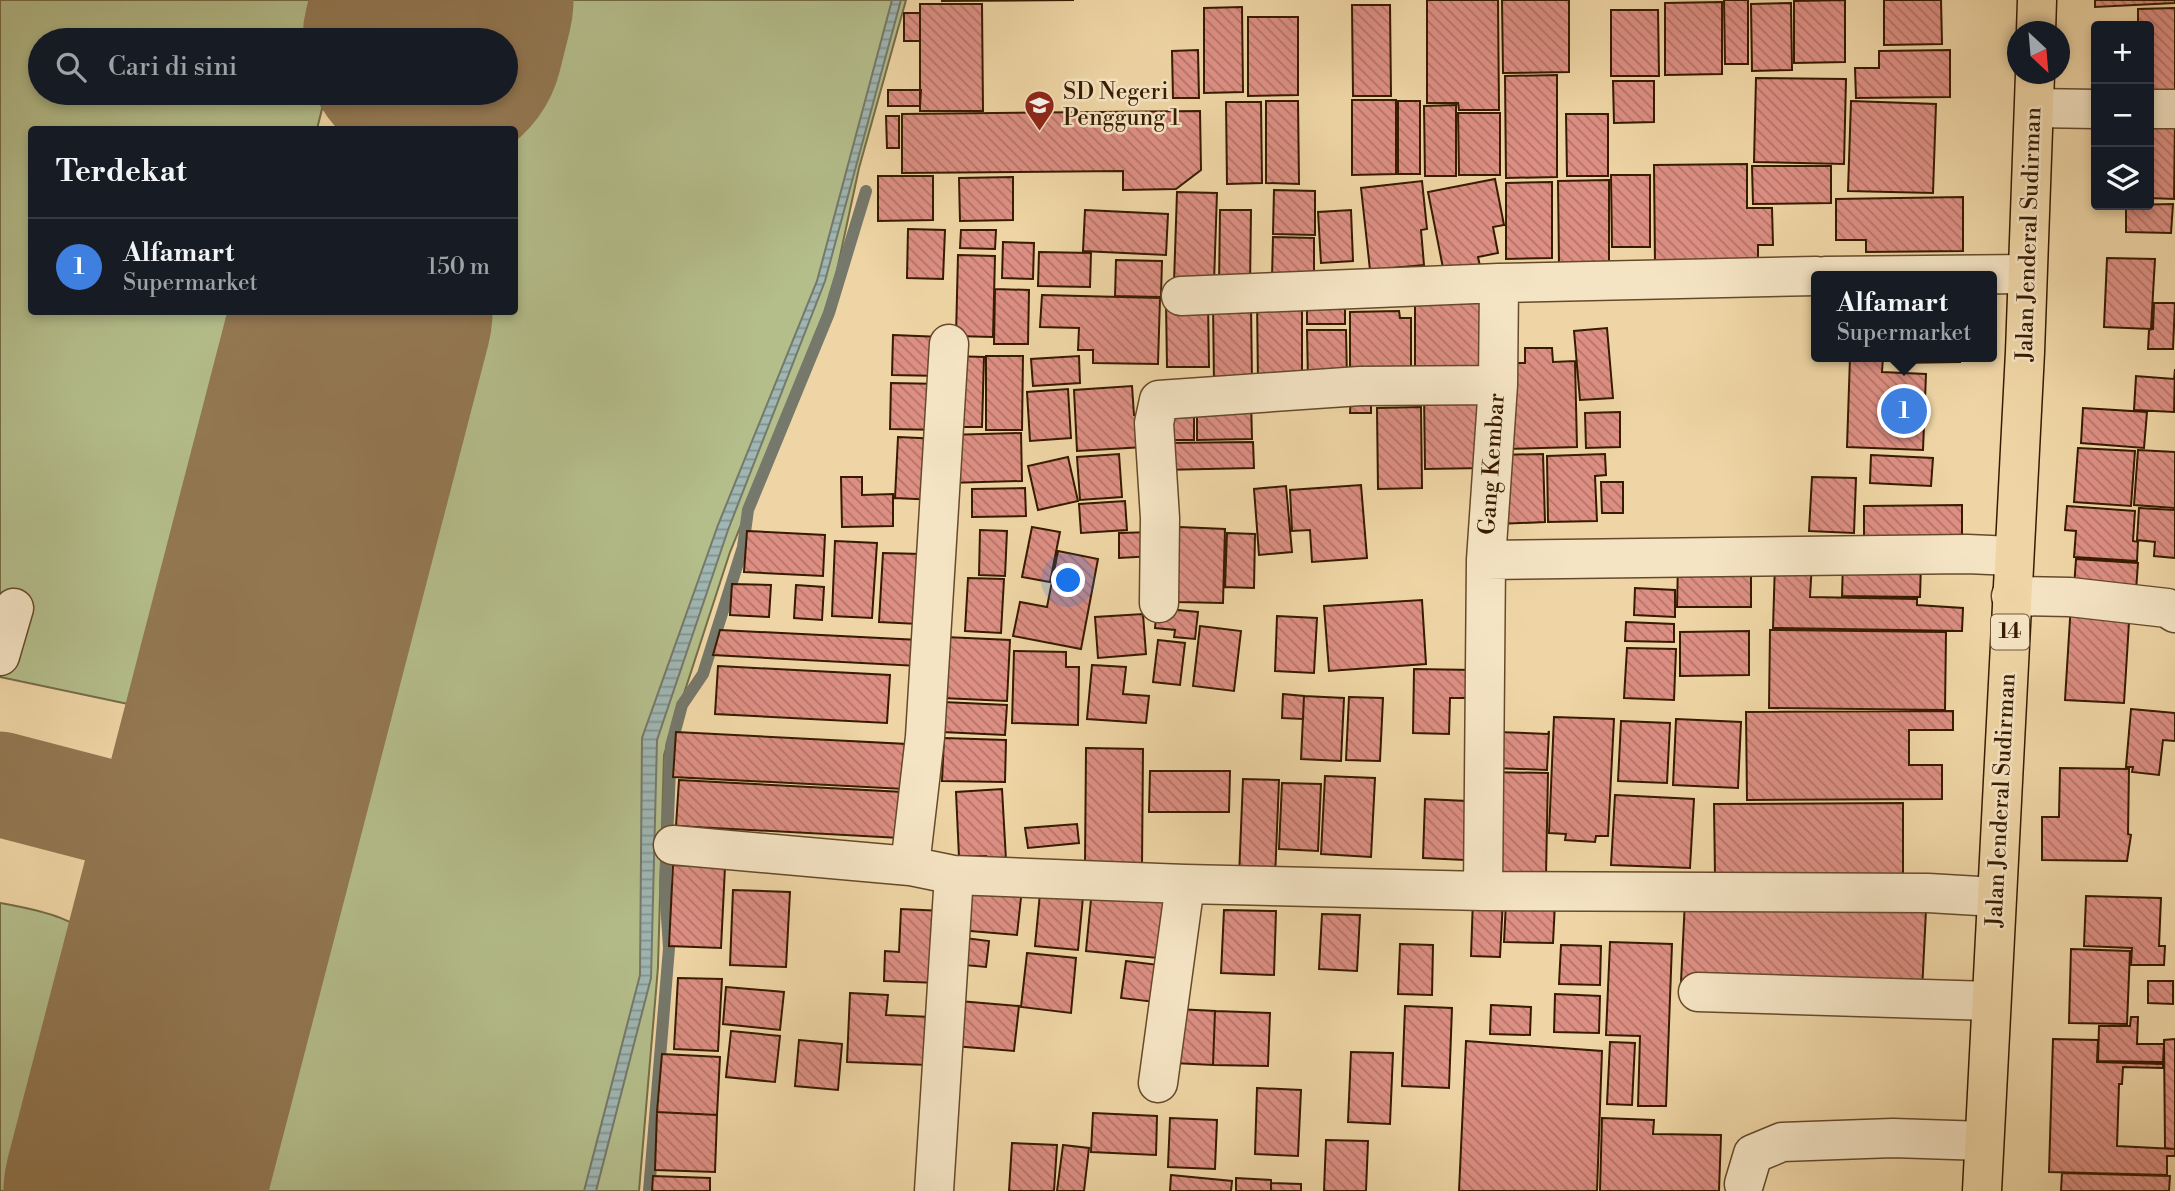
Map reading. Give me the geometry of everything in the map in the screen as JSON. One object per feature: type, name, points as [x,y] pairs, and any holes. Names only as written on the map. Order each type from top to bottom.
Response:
[{"type":"highway","points":[[2036,21],[2037,0]]},
{"type":"highway","name":"Jalan Jenderal Sudirman","points":[[1982,1191],[2035,91]]},
{"type":"street","points":[[2035,91],[2091,108]]},
{"type":"street","points":[[2154,109],[2175,109]]},
{"type":"street","points":[[1997,274],[2028,274]]},
{"type":"street","points":[[1181,296],[1499,283],[1811,276]]},
{"type":"street","name":"Gang Kembar","points":[[1499,283],[1497,385],[1486,560],[1967,554],[2013,556]]},
{"type":"street","points":[[910,866],[925,737],[949,344]]},
{"type":"street","points":[[1159,603],[1160,518],[1154,424],[1159,400],[1360,386],[1497,385]]},
{"type":"street","points":[[1483,891],[1486,560]]},
{"type":"street","points":[[2011,596],[2070,597],[2167,608],[2175,613]]},
{"type":"street","points":[[0,656],[14,608]]},
{"type":"street","points":[[673,845],[910,866],[954,875],[1483,891],[1914,893],[1996,897]]},
{"type":"street","points":[[934,1191],[954,875]]},
{"type":"street","points":[[1158,1083],[1185,884]]},
{"type":"street","points":[[1698,992],[1990,1001]]},
{"type":"street","points":[[1744,1184],[1753,1154],[1782,1142],[1893,1138],[1984,1141]]},
{"type":"green space","points":[[0,0],[350,0],[343,28],[28,28],[28,105],[323,105],[318,126],[28,126],[28,315],[268,315],[168,696],[157,706],[147,708],[0,677]]},
{"type":"green space","points":[[532,0],[906,0],[859,168],[828,312],[730,552],[664,755],[658,967],[639,1191],[221,1191],[450,315],[518,315],[518,126],[505,123],[504,126],[500,126],[505,105],[518,105],[518,55]]},
{"type":"green space","points":[[0,903],[43,912],[73,923],[96,941],[103,953],[41,1191],[0,1191]]},
{"type":"water","points":[[892,0],[901,0],[825,281],[728,530],[657,740],[651,978],[596,1191],[584,1191],[640,975],[642,738],[718,525],[817,281]]},
{"type":"building","points":[[942,0],[1074,0],[942,1]]},
{"type":"building","points":[[1427,0],[1498,0],[1499,110],[1459,110],[1458,103],[1427,103]]},
{"type":"building","points":[[1502,0],[1569,0],[1569,72],[1503,73]]},
{"type":"building","points":[[1724,0],[1748,0],[1748,64],[1725,64]]},
{"type":"building","points":[[1845,0],[1845,62],[1794,63],[1794,1]]},
{"type":"building","points":[[1884,0],[1941,0],[1942,44],[1884,45]]},
{"type":"building","points":[[2095,0],[2175,0],[2175,3],[2095,7]]},
{"type":"building","points":[[1722,2],[1722,74],[1665,75],[1665,3]]},
{"type":"building","points":[[1791,3],[1792,70],[1752,71],[1751,4]]},
{"type":"building","points":[[920,4],[982,4],[983,111],[920,111]]},
{"type":"building","points":[[1352,5],[1390,5],[1391,96],[1353,96]]},
{"type":"building","points":[[1242,7],[1243,92],[1204,93],[1204,8]]},
{"type":"building","points":[[2175,8],[2175,102],[2154,103],[2154,21],[2138,21],[2138,9]]},
{"type":"building","points":[[1611,10],[1658,10],[1659,76],[1611,76]]},
{"type":"building","points":[[904,13],[920,13],[920,41],[904,41]]},
{"type":"building","points":[[1248,17],[1298,17],[1298,95],[1248,96]]},
{"type":"building","points":[[1198,50],[1199,98],[1173,98],[1172,51]]},
{"type":"building","points":[[1950,50],[1950,97],[1856,98],[1855,68],[1879,68],[1879,51]]},
{"type":"building","points":[[1557,75],[1557,177],[1506,178],[1505,76]]},
{"type":"building","points":[[1756,78],[1846,79],[1844,164],[1754,162]]},
{"type":"building","points":[[1613,81],[1654,81],[1654,122],[1614,123]]},
{"type":"building","points":[[888,90],[921,90],[920,106],[888,106]]},
{"type":"building","points":[[1352,100],[1396,100],[1396,174],[1352,175]]},
{"type":"building","points":[[1266,101],[1298,101],[1299,184],[1266,183]]},
{"type":"building","points":[[1398,101],[1420,101],[1420,174],[1398,174]]},
{"type":"building","points":[[1851,101],[1936,104],[1933,193],[1848,191]]},
{"type":"building","points":[[1226,102],[1261,102],[1262,183],[1227,184]]},
{"type":"building","points":[[1456,105],[1456,176],[1425,176],[1424,106]]},
{"type":"building","points":[[1200,111],[1201,170],[1176,189],[1123,190],[1123,171],[902,173],[902,114]]},
{"type":"building","points":[[1458,113],[1500,113],[1500,175],[1459,175]]},
{"type":"building","points":[[1566,114],[1608,114],[1608,176],[1567,176]]},
{"type":"building","points":[[886,116],[899,116],[899,148],[887,148]]},
{"type":"building","points":[[2154,120],[2175,121],[2174,199],[2154,198]]},
{"type":"building","points":[[1747,164],[1747,208],[1772,208],[1773,245],[1758,245],[1758,264],[1655,265],[1654,165]]},
{"type":"building","points":[[1752,166],[1831,166],[1831,203],[1753,204]]},
{"type":"building","points":[[1611,175],[1650,175],[1650,247],[1612,247]]},
{"type":"building","points":[[878,176],[933,176],[933,220],[878,221]]},
{"type":"building","points":[[1013,177],[1013,220],[960,221],[959,178]]},
{"type":"building","points":[[1495,179],[1504,225],[1493,227],[1498,253],[1478,257],[1480,266],[1444,273],[1428,192]]},
{"type":"building","points":[[1609,180],[1609,264],[1559,265],[1558,181]]},
{"type":"building","points":[[1422,181],[1427,229],[1421,230],[1424,265],[1370,270],[1361,188]]},
{"type":"building","points":[[1552,182],[1552,258],[1506,259],[1506,183]]},
{"type":"building","points":[[1274,190],[1315,191],[1315,235],[1273,234]]},
{"type":"building","points":[[1177,192],[1217,193],[1214,283],[1174,282]]},
{"type":"building","points":[[1963,197],[1963,251],[1866,252],[1866,240],[1836,240],[1836,199]]},
{"type":"building","points":[[2154,204],[2173,204],[2171,233],[2126,232],[2126,210],[2154,210]]},
{"type":"building","points":[[1085,210],[1168,214],[1166,255],[1083,251]]},
{"type":"building","points":[[1220,210],[1251,210],[1250,286],[1219,286]]},
{"type":"building","points":[[1351,210],[1353,261],[1321,263],[1318,212]]},
{"type":"building","points":[[908,229],[945,230],[943,279],[907,278]]},
{"type":"building","points":[[961,230],[996,230],[995,249],[960,248]]},
{"type":"building","points":[[1273,237],[1314,238],[1314,278],[1272,278]]},
{"type":"building","points":[[1003,242],[1034,243],[1033,279],[1002,278]]},
{"type":"building","points":[[1039,252],[1091,253],[1090,287],[1038,286]]},
{"type":"building","points":[[958,255],[995,256],[993,337],[956,336]]},
{"type":"building","points":[[2107,258],[2155,259],[2151,329],[2104,327]]},
{"type":"building","points":[[1116,260],[1162,261],[1161,297],[1115,296]]},
{"type":"building","points":[[995,289],[1029,290],[1028,344],[994,344]]},
{"type":"building","points":[[1481,293],[1482,376],[1415,377],[1415,294]]},
{"type":"building","points":[[1042,295],[1160,298],[1158,364],[1093,363],[1093,350],[1078,350],[1079,328],[1040,327]]},
{"type":"building","points":[[1345,297],[1345,324],[1307,324],[1307,298]]},
{"type":"building","points":[[1302,298],[1302,383],[1258,383],[1257,299]]},
{"type":"building","points":[[1208,301],[1209,367],[1167,367],[1166,302]]},
{"type":"building","points":[[1213,303],[1251,303],[1252,384],[1214,384]]},
{"type":"building","points":[[2154,303],[2175,303],[2173,349],[2148,349],[2149,330],[2153,329]]},
{"type":"building","points":[[1399,311],[1400,318],[1411,318],[1411,379],[1350,380],[1350,312]]},
{"type":"building","points":[[1607,328],[1613,398],[1580,400],[1574,331]]},
{"type":"building","points":[[1307,330],[1346,330],[1347,380],[1308,381]]},
{"type":"building","points":[[893,335],[942,337],[941,376],[892,375]]},
{"type":"building","points":[[1525,348],[1552,348],[1553,362],[1575,361],[1577,447],[1503,449],[1501,363],[1525,363]]},
{"type":"building","points":[[953,356],[984,357],[982,427],[951,427]]},
{"type":"building","points":[[986,356],[1023,356],[1022,430],[986,430]]},
{"type":"building","points":[[1079,356],[1080,383],[1033,386],[1031,359]]},
{"type":"building","points":[[1850,362],[1883,362],[1882,372],[1926,374],[1923,450],[1847,447]]},
{"type":"building","points":[[1896,362],[1960,362],[1896,363]]},
{"type":"building","points":[[2175,369],[2174,412],[2134,410],[2136,376],[2174,379]]},
{"type":"building","points":[[891,383],[943,384],[941,430],[890,429]]},
{"type":"building","points":[[1132,386],[1134,415],[1142,415],[1144,447],[1077,451],[1074,390]]},
{"type":"building","points":[[1068,389],[1071,438],[1030,441],[1027,392]]},
{"type":"building","points":[[1482,392],[1483,468],[1425,469],[1424,393]]},
{"type":"building","points":[[1371,393],[1371,413],[1350,413],[1351,394]]},
{"type":"building","points":[[1197,400],[1251,400],[1252,439],[1197,440]]},
{"type":"building","points":[[1163,401],[1194,401],[1194,440],[1163,440]]},
{"type":"building","points":[[1421,407],[1422,488],[1378,489],[1377,408]]},
{"type":"building","points":[[2083,408],[2147,412],[2144,448],[2081,443]]},
{"type":"building","points":[[1620,412],[1620,447],[1586,448],[1585,413]]},
{"type":"building","points":[[1021,433],[1022,481],[948,483],[947,435]]},
{"type":"building","points":[[898,437],[940,439],[937,500],[895,498]]},
{"type":"building","points":[[1253,442],[1254,468],[1160,470],[1160,443]]},
{"type":"building","points":[[2078,448],[2135,451],[2131,506],[2074,502]]},
{"type":"building","points":[[2138,450],[2175,452],[2175,508],[2134,505]]},
{"type":"building","points":[[1119,454],[1122,497],[1080,500],[1077,457]]},
{"type":"building","points":[[1543,454],[1545,522],[1498,524],[1497,455]]},
{"type":"building","points":[[1605,454],[1606,475],[1595,476],[1597,521],[1548,522],[1547,456]]},
{"type":"building","points":[[1871,455],[1933,458],[1931,486],[1870,483]]},
{"type":"building","points":[[1068,457],[1078,501],[1038,510],[1028,466]]},
{"type":"building","points":[[841,477],[862,477],[862,495],[893,494],[893,526],[842,527]]},
{"type":"building","points":[[1812,477],[1856,478],[1854,533],[1809,531]]},
{"type":"building","points":[[1601,482],[1623,482],[1623,513],[1602,513]]},
{"type":"building","points":[[1361,485],[1367,558],[1312,562],[1310,530],[1292,531],[1290,490]]},
{"type":"building","points":[[1286,486],[1292,552],[1259,555],[1254,489]]},
{"type":"building","points":[[1025,488],[1026,516],[972,517],[972,489]]},
{"type":"building","points":[[1125,501],[1127,530],[1081,533],[1079,504]]},
{"type":"building","points":[[1962,505],[1962,548],[1864,549],[1864,506]]},
{"type":"building","points":[[2067,506],[2135,511],[2133,541],[2138,542],[2137,561],[2074,557],[2076,531],[2065,530]]},
{"type":"building","points":[[2139,508],[2175,510],[2175,558],[2154,556],[2155,542],[2137,540]]},
{"type":"building","points":[[1032,527],[1060,532],[1050,582],[1022,577]]},
{"type":"building","points":[[1179,527],[1225,529],[1223,603],[1176,602]]},
{"type":"building","points":[[980,530],[1007,531],[1005,576],[979,575]]},
{"type":"building","points":[[747,531],[825,535],[823,576],[744,572]]},
{"type":"building","points":[[1154,532],[1154,556],[1119,558],[1119,533]]},
{"type":"building","points":[[1227,533],[1255,534],[1254,588],[1225,587]]},
{"type":"building","points":[[835,541],[877,543],[872,618],[832,616]]},
{"type":"building","points":[[1058,551],[1098,559],[1081,649],[1013,636],[1020,602],[1047,607]]},
{"type":"building","points":[[883,553],[922,554],[918,624],[879,622]]},
{"type":"building","points":[[2076,559],[2138,563],[2136,591],[2074,587]]},
{"type":"building","points":[[1751,562],[1751,607],[1677,607],[1678,563]]},
{"type":"building","points":[[1775,562],[1812,562],[1810,597],[1917,599],[1917,605],[1963,608],[1962,631],[1773,628]]},
{"type":"building","points":[[1843,562],[1921,563],[1920,597],[1842,596]]},
{"type":"building","points":[[968,578],[1004,579],[1001,633],[965,631]]},
{"type":"building","points":[[732,584],[771,585],[769,617],[730,615]]},
{"type":"building","points":[[796,585],[824,587],[822,620],[794,618]]},
{"type":"building","points":[[1635,588],[1675,590],[1675,617],[1634,615]]},
{"type":"building","points":[[1422,600],[1426,664],[1329,671],[1324,606]]},
{"type":"building","points":[[2071,603],[2130,606],[2124,703],[2065,700]]},
{"type":"building","points":[[1157,608],[1198,612],[1195,639],[1174,637],[1175,630],[1155,628]]},
{"type":"building","points":[[1143,614],[1146,654],[1098,658],[1095,617]]},
{"type":"building","points":[[1277,616],[1317,618],[1314,673],[1275,671]]},
{"type":"building","points":[[1626,622],[1674,624],[1674,642],[1625,641]]},
{"type":"building","points":[[1200,626],[1241,631],[1234,691],[1193,686]]},
{"type":"building","points":[[720,630],[919,640],[918,666],[713,655]]},
{"type":"building","points":[[1770,630],[1946,632],[1945,710],[1769,708]]},
{"type":"building","points":[[1749,631],[1749,675],[1680,676],[1680,632]]},
{"type":"building","points":[[945,637],[1010,640],[1007,701],[942,698]]},
{"type":"building","points":[[1158,640],[1185,643],[1180,685],[1153,682]]},
{"type":"building","points":[[1627,648],[1676,649],[1674,700],[1624,698]]},
{"type":"building","points":[[1014,651],[1066,652],[1066,667],[1079,667],[1078,725],[1012,723]]},
{"type":"building","points":[[1092,665],[1126,667],[1123,694],[1149,696],[1146,723],[1087,719]]},
{"type":"building","points":[[718,666],[890,675],[887,723],[715,714]]},
{"type":"building","points":[[1414,669],[1474,670],[1473,698],[1450,698],[1449,734],[1413,733]]},
{"type":"building","points":[[1283,694],[1304,696],[1303,719],[1282,718]]},
{"type":"building","points":[[1304,696],[1344,698],[1341,761],[1301,759]]},
{"type":"building","points":[[1349,697],[1383,698],[1380,761],[1346,760]]},
{"type":"building","points":[[943,702],[1007,705],[1005,735],[942,732]]},
{"type":"building","points":[[2131,709],[2175,713],[2175,741],[2163,740],[2159,775],[2132,772],[2133,767],[2126,767]]},
{"type":"building","points":[[1953,711],[1953,730],[1909,730],[1909,765],[1942,765],[1942,799],[1747,800],[1746,712]]},
{"type":"building","points":[[1554,717],[1614,719],[1608,836],[1596,836],[1595,842],[1565,840],[1566,834],[1549,833]]},
{"type":"building","points":[[1676,719],[1741,722],[1738,788],[1673,785]]},
{"type":"building","points":[[1621,721],[1670,723],[1667,783],[1618,781]]},
{"type":"building","points":[[1549,731],[1547,770],[1496,768],[1498,732],[1548,734]]},
{"type":"building","points":[[676,732],[907,744],[904,789],[673,777]]},
{"type":"building","points":[[944,738],[1006,740],[1005,782],[942,781]]},
{"type":"building","points":[[1086,748],[1143,749],[1142,866],[1085,865]]},
{"type":"building","points":[[2060,768],[2129,769],[2128,834],[2131,835],[2127,861],[2042,860],[2042,817],[2059,817]]},
{"type":"building","points":[[1150,771],[1230,771],[1229,812],[1149,812]]},
{"type":"building","points":[[1488,772],[1548,773],[1546,876],[1486,874]]},
{"type":"building","points":[[1325,776],[1375,778],[1371,857],[1321,854]]},
{"type":"building","points":[[1243,779],[1279,780],[1275,879],[1239,877]]},
{"type":"building","points":[[679,780],[903,792],[900,838],[676,826]]},
{"type":"building","points":[[1282,783],[1321,784],[1318,851],[1279,849]]},
{"type":"building","points":[[1002,789],[1006,860],[986,861],[986,856],[959,857],[956,792]]},
{"type":"building","points":[[1615,795],[1694,799],[1690,868],[1611,865]]},
{"type":"building","points":[[1425,799],[1467,801],[1465,860],[1423,858]]},
{"type":"building","points":[[1903,803],[1903,875],[1715,875],[1714,804]]},
{"type":"building","points":[[1077,824],[1079,843],[1028,848],[1025,828]]},
{"type":"building","points":[[673,865],[725,867],[721,948],[669,946]]},
{"type":"building","points":[[964,882],[1022,888],[1017,935],[959,930]]},
{"type":"building","points":[[1092,889],[1175,897],[1168,959],[1086,951]]},
{"type":"building","points":[[733,890],[790,892],[786,967],[730,965]]},
{"type":"building","points":[[1040,893],[1083,897],[1078,950],[1035,946]]},
{"type":"building","points":[[2086,896],[2161,898],[2159,946],[2165,946],[2164,965],[2131,965],[2132,948],[2084,946]]},
{"type":"building","points":[[1473,898],[1503,900],[1500,957],[1471,956]]},
{"type":"building","points":[[1685,900],[1926,910],[1922,992],[1681,982]]},
{"type":"building","points":[[1506,902],[1555,903],[1553,943],[1504,942]]},
{"type":"building","points":[[901,909],[943,911],[940,983],[884,981],[885,951],[899,952]]},
{"type":"building","points":[[1224,910],[1276,911],[1274,975],[1221,973]]},
{"type":"building","points":[[1322,914],[1360,915],[1357,971],[1319,969]]},
{"type":"building","points":[[957,937],[989,941],[986,967],[954,964]]},
{"type":"building","points":[[1610,942],[1672,944],[1666,1106],[1638,1106],[1640,1036],[1606,1035]]},
{"type":"building","points":[[1400,944],[1433,945],[1432,995],[1398,994]]},
{"type":"building","points":[[1561,945],[1601,946],[1600,985],[1559,984]]},
{"type":"building","points":[[2071,949],[2130,951],[2127,1024],[2069,1023]]},
{"type":"building","points":[[1027,953],[1076,958],[1071,1013],[1021,1007]]},
{"type":"building","points":[[1126,961],[1167,966],[1163,1003],[1121,998]]},
{"type":"building","points":[[678,978],[722,979],[718,1051],[674,1049]]},
{"type":"building","points":[[2148,981],[2173,981],[2173,1004],[2148,1003]]},
{"type":"building","points":[[726,987],[784,992],[780,1030],[723,1024]]},
{"type":"building","points":[[850,993],[888,995],[886,1015],[931,1017],[928,1065],[847,1062]]},
{"type":"building","points":[[1555,994],[1600,996],[1599,1033],[1554,1032]]},
{"type":"building","points":[[959,1001],[1019,1006],[1014,1051],[954,1046]]},
{"type":"building","points":[[1491,1005],[1531,1007],[1530,1035],[1490,1034]]},
{"type":"building","points":[[1405,1006],[1452,1008],[1449,1088],[1402,1086]]},
{"type":"building","points":[[1176,1009],[1215,1011],[1213,1065],[1174,1063]]},
{"type":"building","points":[[1215,1011],[1270,1013],[1268,1066],[1213,1065]]},
{"type":"building","points":[[2131,1017],[2138,1017],[2137,1044],[2164,1044],[2163,1062],[2098,1061],[2099,1026],[2130,1026]]},
{"type":"building","points":[[731,1031],[780,1036],[775,1082],[726,1077]]},
{"type":"building","points":[[2053,1039],[2098,1040],[2097,1062],[2163,1064],[2163,1068],[2123,1067],[2122,1084],[2119,1084],[2117,1146],[2175,1149],[2175,1156],[2167,1156],[2167,1175],[2049,1172]]},
{"type":"building","points":[[2175,1039],[2175,1149],[2165,1148],[2164,1040]]},
{"type":"building","points":[[799,1040],[842,1044],[838,1090],[795,1086]]},
{"type":"building","points":[[1466,1041],[1602,1051],[1597,1191],[1459,1191]]},
{"type":"building","points":[[1610,1042],[1635,1043],[1632,1105],[1607,1104]]},
{"type":"building","points":[[1351,1052],[1393,1053],[1390,1124],[1348,1122]]},
{"type":"building","points":[[662,1054],[720,1057],[717,1115],[657,1112]]},
{"type":"building","points":[[1257,1088],[1301,1090],[1298,1156],[1255,1154]]},
{"type":"building","points":[[657,1112],[717,1115],[715,1172],[655,1170]]},
{"type":"building","points":[[1093,1113],[1157,1116],[1156,1155],[1091,1152]]},
{"type":"building","points":[[1170,1118],[1217,1120],[1215,1169],[1168,1167]]},
{"type":"building","points":[[1602,1118],[1654,1120],[1653,1134],[1721,1135],[1719,1191],[1600,1191]]},
{"type":"building","points":[[1326,1140],[1368,1141],[1366,1191],[1324,1191]]},
{"type":"building","points":[[1012,1143],[1057,1145],[1054,1191],[1009,1191]]},
{"type":"building","points":[[1063,1145],[1089,1148],[1084,1191],[1057,1191]]},
{"type":"building","points":[[2062,1173],[2170,1176],[2169,1191],[2061,1191]]},
{"type":"building","points":[[1171,1175],[1232,1181],[1231,1191],[1170,1191]]},
{"type":"building","points":[[653,1176],[710,1178],[710,1191],[652,1191]]},
{"type":"building","points":[[1236,1178],[1271,1180],[1271,1191],[1236,1191]]},
{"type":"building","points":[[1271,1183],[1301,1184],[1301,1191],[1271,1191]]},
{"type":"waterway","points":[[649,1191],[669,948],[665,887],[671,746],[682,705],[703,674],[743,547],[748,510],[829,313],[866,191]]},
{"type":"taxiway","points":[[180,1015],[197,923],[196,898],[190,876],[176,855],[153,835],[119,815],[148,817],[178,813],[192,809],[217,794],[236,772],[242,758],[254,727],[270,666]]},
{"type":"taxiway","points":[[0,784],[119,815]]},
{"type":"runway","points":[[436,28],[443,0]]},
{"type":"runway","points":[[134,1191],[361,315]]},
{"type":"place","name":"SD Negeri Penggung 1","points":[[1040,132]]},
{"type":"place","name":"Alfamart","points":[[1904,411]]}]
